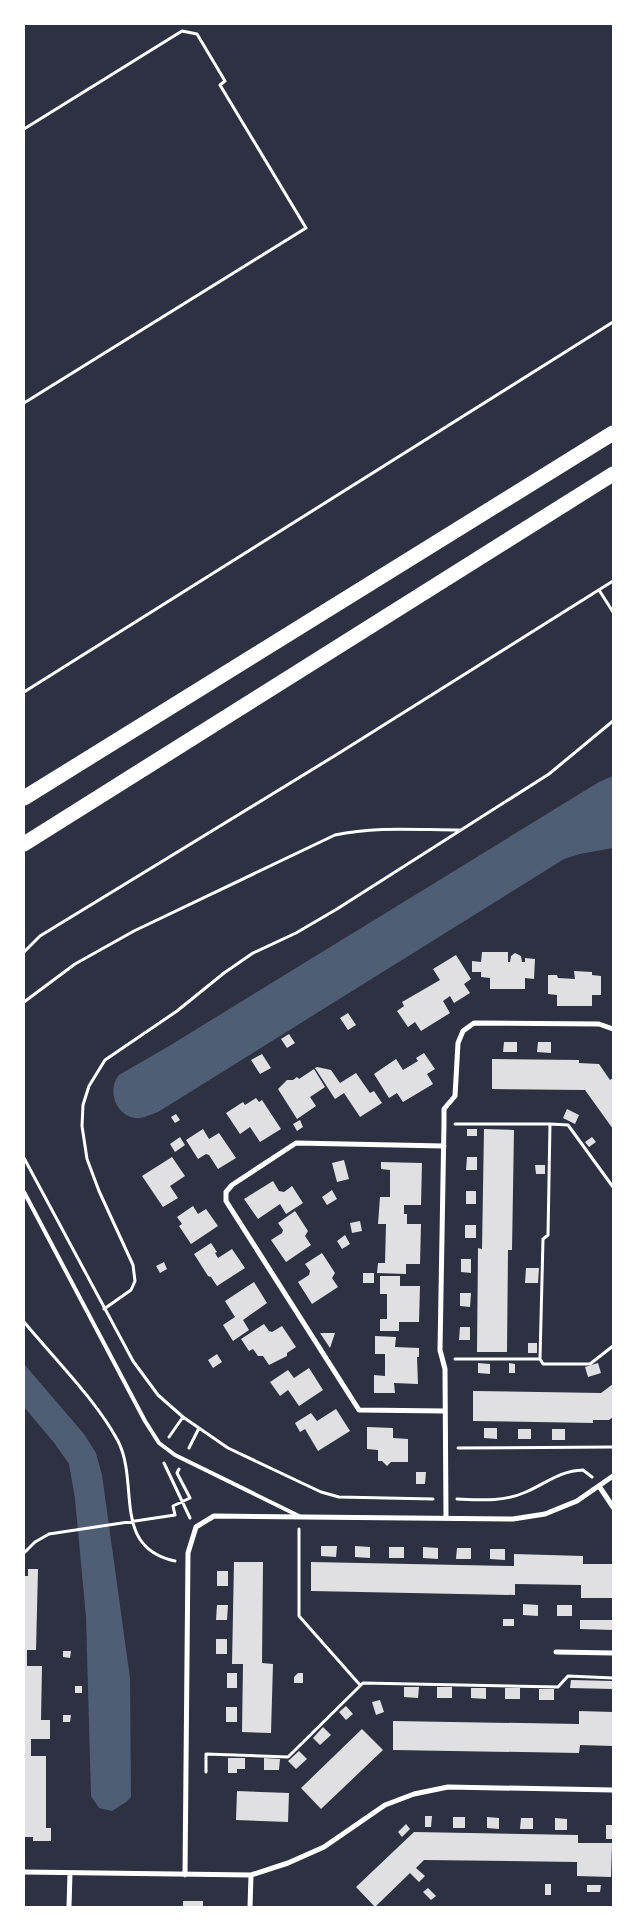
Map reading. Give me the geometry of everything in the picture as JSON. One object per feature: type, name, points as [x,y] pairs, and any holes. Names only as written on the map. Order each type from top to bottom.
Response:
[{"type":"highway","points":[[24,798],[613,433]]},
{"type":"highway","points":[[24,844],[613,474]]},
{"type":"street","points":[[446,1518],[445,1369],[440,1350],[444,1110],[455,1096],[458,1043],[462,1032],[474,1023],[599,1024],[613,1029]]},
{"type":"street","points":[[444,1146],[296,1143],[232,1185],[226,1192],[226,1201],[359,1410],[444,1411]]},
{"type":"street","points":[[185,1875],[188,1553],[196,1527],[214,1516],[513,1519],[545,1514],[577,1501],[613,1476]]},
{"type":"street","points":[[599,1486],[613,1507]]},
{"type":"street","points":[[556,1652],[613,1653]]},
{"type":"street","points":[[24,1872],[251,1875],[288,1863],[324,1847],[385,1805],[414,1794],[448,1787],[613,1790]]},
{"type":"street","points":[[69,1907],[70,1873]]},
{"type":"street","points":[[250,1907],[251,1875]]},
{"type":"lane","points":[[24,1192],[145,1422],[159,1443],[175,1455],[298,1516]]},
{"type":"path","points":[[24,129],[182,31],[197,34],[225,81],[220,85],[306,228],[24,404]]},
{"type":"path","points":[[24,692],[613,322]]},
{"type":"path","points":[[24,952],[40,936],[336,755],[613,581]]},
{"type":"path","points":[[599,590],[613,612]]},
{"type":"path","points":[[104,1309],[131,1290],[135,1281],[133,1264],[99,1192],[87,1159],[82,1126],[83,1105],[89,1086],[105,1060],[177,1011],[224,973],[253,953],[296,933],[337,909],[549,774],[613,721]]},
{"type":"path","points":[[24,1002],[75,964],[134,931],[335,836],[356,831],[379,829],[460,830]]},
{"type":"path","points":[[444,1123],[568,1125],[613,1186]]},
{"type":"path","points":[[550,1124],[548,1235],[543,1239],[540,1359],[543,1364],[590,1364],[613,1346]]},
{"type":"path","points":[[24,1158],[133,1360],[158,1395],[183,1417],[228,1448],[321,1492],[339,1497],[489,1500],[525,1493],[569,1471],[583,1470],[591,1475],[599,1486]]},
{"type":"path","points":[[24,1322],[103,1416],[119,1443],[126,1468],[132,1521],[137,1536],[146,1547],[162,1558],[188,1562]]},
{"type":"path","points":[[443,1360],[540,1359]]},
{"type":"path","points":[[445,1448],[613,1447]]},
{"type":"path","points":[[24,1553],[35,1542],[49,1534],[175,1515],[172,1506],[182,1502]]},
{"type":"path","points":[[298,1516],[299,1616],[360,1685]]},
{"type":"path","points":[[206,1772],[206,1754],[288,1757],[363,1683],[558,1687],[568,1676],[613,1678]]},
{"type":"water","points":[[613,776],[613,848],[564,859],[158,1112],[135,1118],[128,1116],[118,1107],[115,1101],[114,1087],[119,1075],[599,782]]},
{"type":"water","points":[[24,1364],[84,1434],[96,1453],[102,1475],[130,1678],[131,1797],[112,1811],[99,1808],[91,1796],[86,1617],[75,1499],[69,1464],[24,1407]]},
{"type":"building","points":[[482,952],[508,952],[508,962],[510,962],[511,956],[515,953],[521,956],[522,962],[525,962],[525,958],[535,959],[534,979],[525,978],[525,989],[490,989],[490,978],[481,977],[481,972],[472,972],[472,961],[481,962]]},
{"type":"building","points":[[456,955],[471,979],[464,984],[470,993],[454,1003],[450,996],[443,1001],[450,1013],[421,1031],[415,1022],[408,1027],[397,1011],[404,1006],[402,1002],[440,980],[433,969]]},
{"type":"building","points":[[574,971],[592,972],[592,975],[601,976],[601,995],[592,995],[592,1006],[557,1006],[557,995],[548,994],[548,975],[557,975],[558,978],[575,979]]},
{"type":"building","points":[[348,1013],[356,1025],[348,1030],[340,1018]]},
{"type":"building","points":[[289,1034],[295,1043],[287,1048],[281,1039]]},
{"type":"building","points":[[504,1042],[517,1042],[517,1052],[503,1052]]},
{"type":"building","points":[[538,1042],[551,1042],[551,1053],[537,1052]]},
{"type":"building","points":[[424,1053],[435,1069],[427,1074],[433,1084],[403,1102],[397,1093],[389,1098],[374,1074],[396,1059],[403,1070],[418,1061],[416,1058]]},
{"type":"building","points":[[262,1054],[271,1068],[260,1074],[251,1060]]},
{"type":"building","points":[[492,1059],[579,1060],[579,1063],[599,1064],[610,1080],[613,1078],[613,1129],[585,1090],[492,1089]]},
{"type":"building","points":[[315,1068],[331,1070],[340,1083],[356,1073],[370,1093],[374,1091],[382,1103],[360,1117],[344,1093],[335,1099]]},
{"type":"building","points":[[314,1069],[325,1087],[310,1097],[316,1106],[297,1119],[278,1089],[287,1080],[293,1080],[297,1077],[299,1079]]},
{"type":"building","points":[[256,1098],[259,1102],[262,1100],[281,1129],[260,1142],[250,1127],[240,1134],[226,1113],[243,1102],[245,1105]]},
{"type":"building","points":[[567,1109],[579,1115],[575,1124],[563,1118]]},
{"type":"building","points":[[176,1114],[180,1120],[175,1123],[171,1117]]},
{"type":"building","points":[[300,1120],[303,1127],[297,1131],[293,1124]]},
{"type":"building","points":[[203,1129],[209,1139],[219,1133],[236,1158],[218,1169],[209,1155],[206,1154],[198,1159],[186,1140]]},
{"type":"building","points":[[467,1129],[477,1129],[477,1136],[467,1136]]},
{"type":"building","points":[[484,1129],[514,1130],[512,1250],[508,1250],[507,1352],[477,1352],[478,1248],[482,1249]]},
{"type":"building","points":[[180,1137],[185,1145],[175,1152],[170,1144]]},
{"type":"building","points":[[592,1137],[596,1142],[589,1147],[585,1142]]},
{"type":"building","points":[[172,1157],[185,1176],[170,1186],[178,1198],[163,1207],[142,1176]]},
{"type":"building","points":[[467,1157],[477,1157],[477,1170],[466,1170]]},
{"type":"building","points":[[344,1160],[349,1179],[337,1182],[332,1163]]},
{"type":"building","points":[[381,1162],[422,1163],[421,1205],[404,1205],[404,1214],[407,1214],[407,1224],[421,1224],[420,1264],[406,1264],[406,1274],[377,1273],[378,1263],[385,1263],[386,1224],[378,1224],[380,1197],[390,1197],[390,1170],[381,1169]]},
{"type":"building","points":[[535,1165],[545,1165],[545,1174],[536,1174]]},
{"type":"building","points":[[273,1181],[279,1191],[284,1192],[292,1186],[303,1203],[286,1214],[280,1204],[258,1219],[244,1199]]},
{"type":"building","points":[[332,1190],[337,1199],[327,1205],[322,1197]]},
{"type":"building","points":[[466,1191],[476,1191],[476,1204],[466,1204]]},
{"type":"building","points":[[193,1206],[198,1214],[206,1209],[218,1226],[191,1244],[179,1226],[182,1224],[177,1217]]},
{"type":"building","points":[[295,1211],[308,1231],[305,1236],[311,1245],[286,1262],[271,1240],[282,1233],[283,1230],[278,1223]]},
{"type":"building","points":[[360,1221],[362,1231],[352,1233],[350,1223]]},
{"type":"building","points":[[465,1225],[476,1225],[476,1238],[465,1238]]},
{"type":"building","points":[[345,1235],[350,1244],[342,1249],[337,1241]]},
{"type":"building","points":[[211,1243],[217,1252],[215,1253],[218,1258],[232,1249],[245,1268],[217,1286],[194,1254]]},
{"type":"building","points":[[322,1253],[335,1273],[332,1278],[338,1287],[312,1304],[298,1282],[309,1275],[310,1271],[305,1264]]},
{"type":"building","points":[[461,1259],[471,1259],[471,1273],[461,1272]]},
{"type":"building","points":[[164,1262],[167,1269],[160,1273],[156,1266]]},
{"type":"building","points":[[526,1268],[539,1268],[538,1283],[525,1283]]},
{"type":"building","points":[[363,1273],[374,1273],[374,1283],[363,1283]]},
{"type":"building","points":[[380,1276],[400,1276],[400,1286],[420,1286],[419,1322],[399,1322],[399,1331],[380,1331],[380,1319],[387,1319],[387,1294],[380,1294]]},
{"type":"building","points":[[254,1282],[267,1303],[243,1320],[249,1330],[233,1341],[223,1325],[235,1317],[225,1301]]},
{"type":"building","points":[[460,1293],[471,1293],[470,1307],[460,1306]]},
{"type":"building","points":[[264,1324],[272,1332],[282,1326],[296,1347],[287,1353],[287,1356],[269,1365],[263,1356],[258,1356],[253,1349],[249,1351],[241,1339]]},
{"type":"building","points":[[460,1327],[470,1327],[470,1340],[459,1340]]},
{"type":"building","points":[[320,1333],[335,1333],[330,1348]]},
{"type":"building","points":[[375,1336],[396,1337],[395,1347],[419,1348],[419,1357],[417,1357],[418,1384],[394,1383],[395,1393],[374,1393],[374,1375],[385,1376],[385,1354],[375,1354]]},
{"type":"building","points":[[528,1343],[537,1343],[537,1353],[528,1353]]},
{"type":"building","points":[[217,1354],[222,1362],[213,1368],[208,1360]]},
{"type":"building","points":[[478,1363],[490,1364],[490,1374],[478,1373]]},
{"type":"building","points":[[509,1363],[515,1364],[515,1373],[509,1373]]},
{"type":"building","points":[[598,1363],[601,1373],[588,1377],[585,1367]]},
{"type":"building","points":[[309,1368],[323,1390],[299,1406],[288,1390],[280,1396],[270,1382],[288,1370],[294,1378]]},
{"type":"building","points":[[613,1384],[613,1417],[609,1420],[593,1420],[593,1423],[473,1421],[473,1391],[601,1393]]},
{"type":"building","points":[[336,1409],[350,1431],[318,1451],[305,1429],[300,1432],[295,1423],[311,1413],[317,1421]]},
{"type":"building","points":[[367,1427],[393,1428],[393,1438],[408,1439],[408,1462],[391,1462],[387,1466],[382,1461],[378,1461],[378,1450],[367,1449]]},
{"type":"building","points":[[484,1428],[497,1428],[497,1439],[484,1438]]},
{"type":"building","points":[[518,1429],[531,1429],[531,1439],[518,1439]]},
{"type":"building","points":[[552,1429],[565,1429],[565,1440],[552,1440]]},
{"type":"building","points":[[416,1472],[426,1472],[425,1484],[416,1484]]},
{"type":"building","points":[[321,1546],[337,1546],[336,1557],[321,1556]]},
{"type":"building","points":[[355,1546],[370,1547],[370,1558],[355,1557]]},
{"type":"building","points":[[389,1547],[404,1547],[404,1558],[389,1558]]},
{"type":"building","points":[[423,1547],[438,1548],[438,1559],[423,1558]]},
{"type":"building","points":[[457,1548],[471,1548],[471,1559],[456,1559]]},
{"type":"building","points":[[490,1549],[505,1549],[505,1560],[490,1559]]},
{"type":"building","points":[[514,1554],[583,1556],[583,1564],[613,1564],[613,1598],[581,1598],[581,1585],[515,1584],[515,1595],[311,1591],[311,1562],[514,1566]]},
{"type":"building","points":[[234,1562],[263,1562],[262,1663],[273,1664],[271,1733],[242,1732],[243,1664],[232,1664]]},
{"type":"building","points":[[28,1569],[38,1569],[36,1650],[27,1650],[27,1666],[42,1666],[41,1720],[50,1720],[50,1739],[31,1739],[31,1756],[46,1756],[46,1828],[51,1828],[51,1841],[33,1841],[33,1837],[24,1837],[24,1576],[28,1576]]},
{"type":"building","points":[[217,1571],[228,1571],[228,1586],[217,1586]]},
{"type":"building","points":[[523,1604],[538,1605],[538,1616],[523,1615]]},
{"type":"building","points":[[217,1605],[228,1605],[227,1620],[216,1620]]},
{"type":"building","points":[[557,1605],[572,1605],[572,1616],[557,1616]]},
{"type":"building","points":[[503,1619],[514,1619],[514,1626],[503,1626]]},
{"type":"building","points":[[580,1620],[613,1620],[613,1630],[580,1629]]},
{"type":"building","points":[[216,1639],[227,1639],[227,1654],[216,1654]]},
{"type":"building","points":[[63,1651],[71,1651],[70,1658],[63,1657]]},
{"type":"building","points":[[227,1673],[237,1673],[237,1688],[227,1688]]},
{"type":"building","points":[[298,1673],[303,1673],[303,1683],[294,1683],[294,1677]]},
{"type":"building","points":[[571,1680],[613,1681],[613,1689],[570,1688]]},
{"type":"building","points":[[75,1686],[82,1686],[82,1693],[75,1693]]},
{"type":"building","points":[[404,1687],[419,1687],[418,1698],[404,1697]]},
{"type":"building","points":[[437,1687],[452,1687],[452,1698],[437,1698]]},
{"type":"building","points":[[471,1688],[486,1688],[486,1699],[471,1698]]},
{"type":"building","points":[[505,1688],[520,1688],[520,1699],[505,1699]]},
{"type":"building","points":[[539,1689],[554,1689],[554,1700],[539,1700]]},
{"type":"building","points":[[380,1700],[384,1712],[376,1715],[372,1702]]},
{"type":"building","points":[[346,1706],[353,1714],[346,1720],[339,1712]]},
{"type":"building","points":[[226,1707],[237,1707],[237,1722],[226,1722]]},
{"type":"building","points":[[579,1711],[613,1712],[613,1746],[580,1745],[579,1753],[393,1750],[393,1721],[579,1724]]},
{"type":"building","points":[[63,1715],[71,1715],[70,1722],[63,1722]]},
{"type":"building","points":[[323,1727],[331,1735],[320,1745],[313,1738]]},
{"type":"building","points":[[362,1729],[383,1750],[321,1809],[301,1788]]},
{"type":"building","points":[[299,1751],[307,1759],[296,1769],[288,1761]]},
{"type":"building","points":[[228,1758],[245,1758],[245,1769],[237,1769],[237,1773],[228,1773]]},
{"type":"building","points":[[264,1758],[280,1759],[279,1770],[264,1770]]},
{"type":"building","points":[[237,1791],[289,1793],[288,1822],[236,1820]]},
{"type":"building","points":[[425,1816],[432,1816],[431,1827],[425,1827]]},
{"type":"building","points":[[453,1817],[465,1817],[465,1828],[453,1828]]},
{"type":"building","points":[[487,1817],[499,1818],[499,1829],[487,1828]]},
{"type":"building","points":[[521,1818],[533,1818],[533,1829],[520,1829]]},
{"type":"building","points":[[555,1818],[567,1819],[567,1830],[555,1830]]},
{"type":"building","points":[[406,1824],[410,1829],[402,1837],[398,1832]]},
{"type":"building","points":[[606,1825],[613,1825],[613,1839],[606,1839]]},
{"type":"building","points":[[414,1832],[578,1835],[578,1843],[612,1843],[611,1877],[577,1876],[577,1862],[424,1860],[416,1868],[425,1876],[419,1882],[410,1873],[375,1907],[356,1887]]},
{"type":"building","points":[[545,1884],[551,1884],[551,1895],[545,1895]]},
{"type":"building","points":[[587,1885],[601,1885],[600,1892],[587,1892]]},
{"type":"building","points":[[428,1888],[436,1896],[431,1900],[423,1892]]},
{"type":"building","points":[[183,1901],[203,1901],[203,1907],[183,1907]]}]
